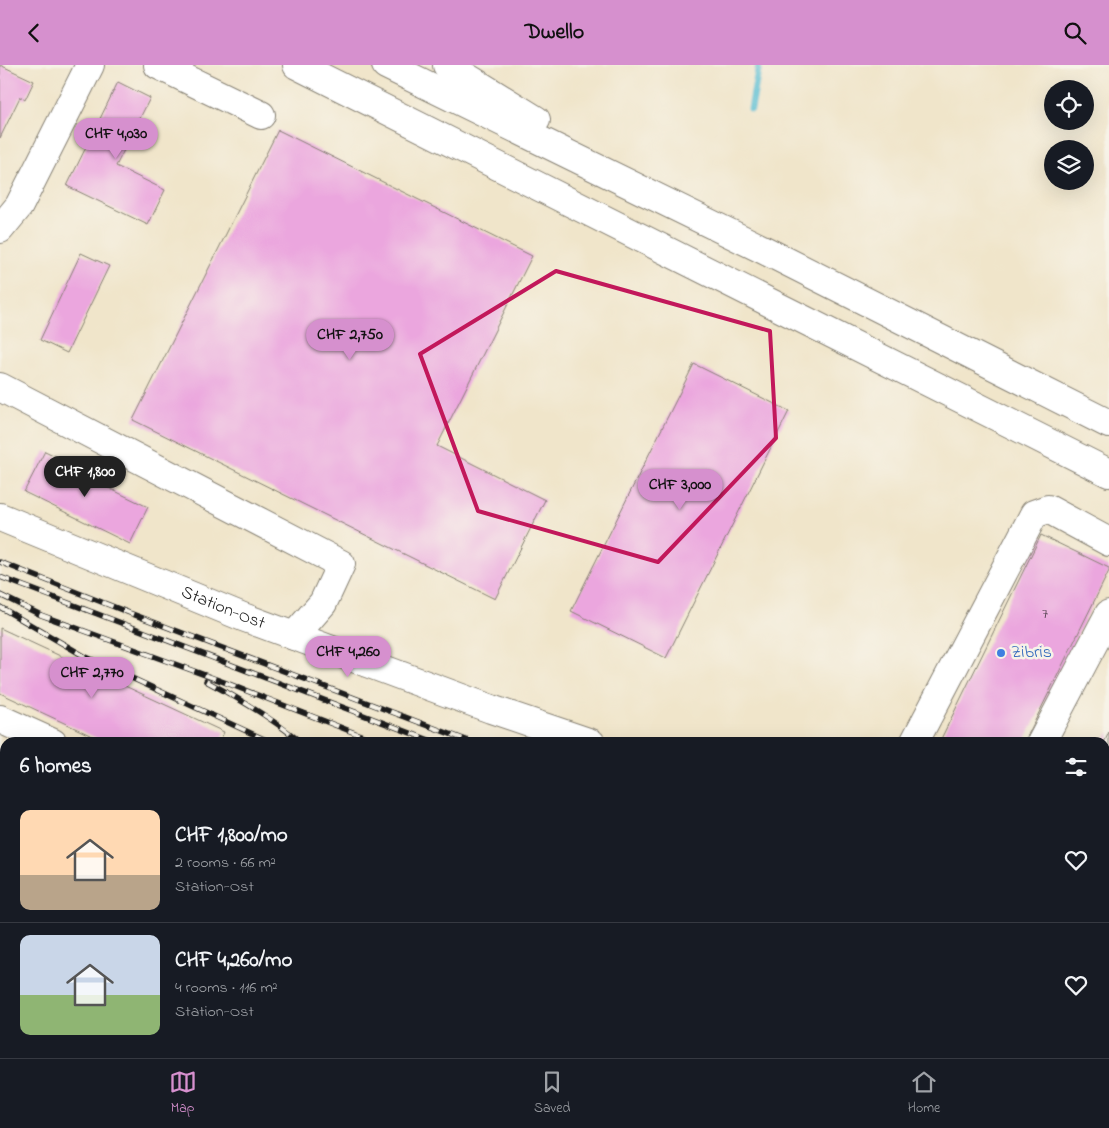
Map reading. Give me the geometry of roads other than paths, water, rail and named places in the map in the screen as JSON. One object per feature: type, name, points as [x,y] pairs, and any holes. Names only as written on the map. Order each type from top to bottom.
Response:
[{"type":"main road","points":[[0,229],[19,206],[90,65]]},
{"type":"main road","points":[[158,65],[261,115]]},
{"type":"main road","points":[[297,65],[1109,473]]},
{"type":"main road","points":[[386,65],[684,211],[1109,424]]},
{"type":"main road","points":[[447,65],[529,116],[613,162],[684,211]]},
{"type":"main road","points":[[0,387],[341,564],[323,603],[294,636]]},
{"type":"main road","points":[[917,737],[1034,514],[1048,509],[1109,542]]},
{"type":"main road","name":"Station-Ost","points":[[0,517],[243,617],[491,709],[573,737]]},
{"type":"main road","points":[[1044,737],[1109,614]]},
{"type":"main road","points":[[0,719],[40,737]]},
{"type":"waterway","points":[[751,109],[759,65]]},
{"type":"railway","points":[[0,562],[458,737]]},
{"type":"railway","points":[[0,577],[421,737]]},
{"type":"railway","points":[[0,595],[41,615],[224,682],[366,737]]},
{"type":"railway","points":[[0,607],[84,656],[260,737]]},
{"type":"railway","points":[[206,681],[255,709],[294,737]]},
{"type":"place","name":"Zibris","points":[[1001,653]]}]
